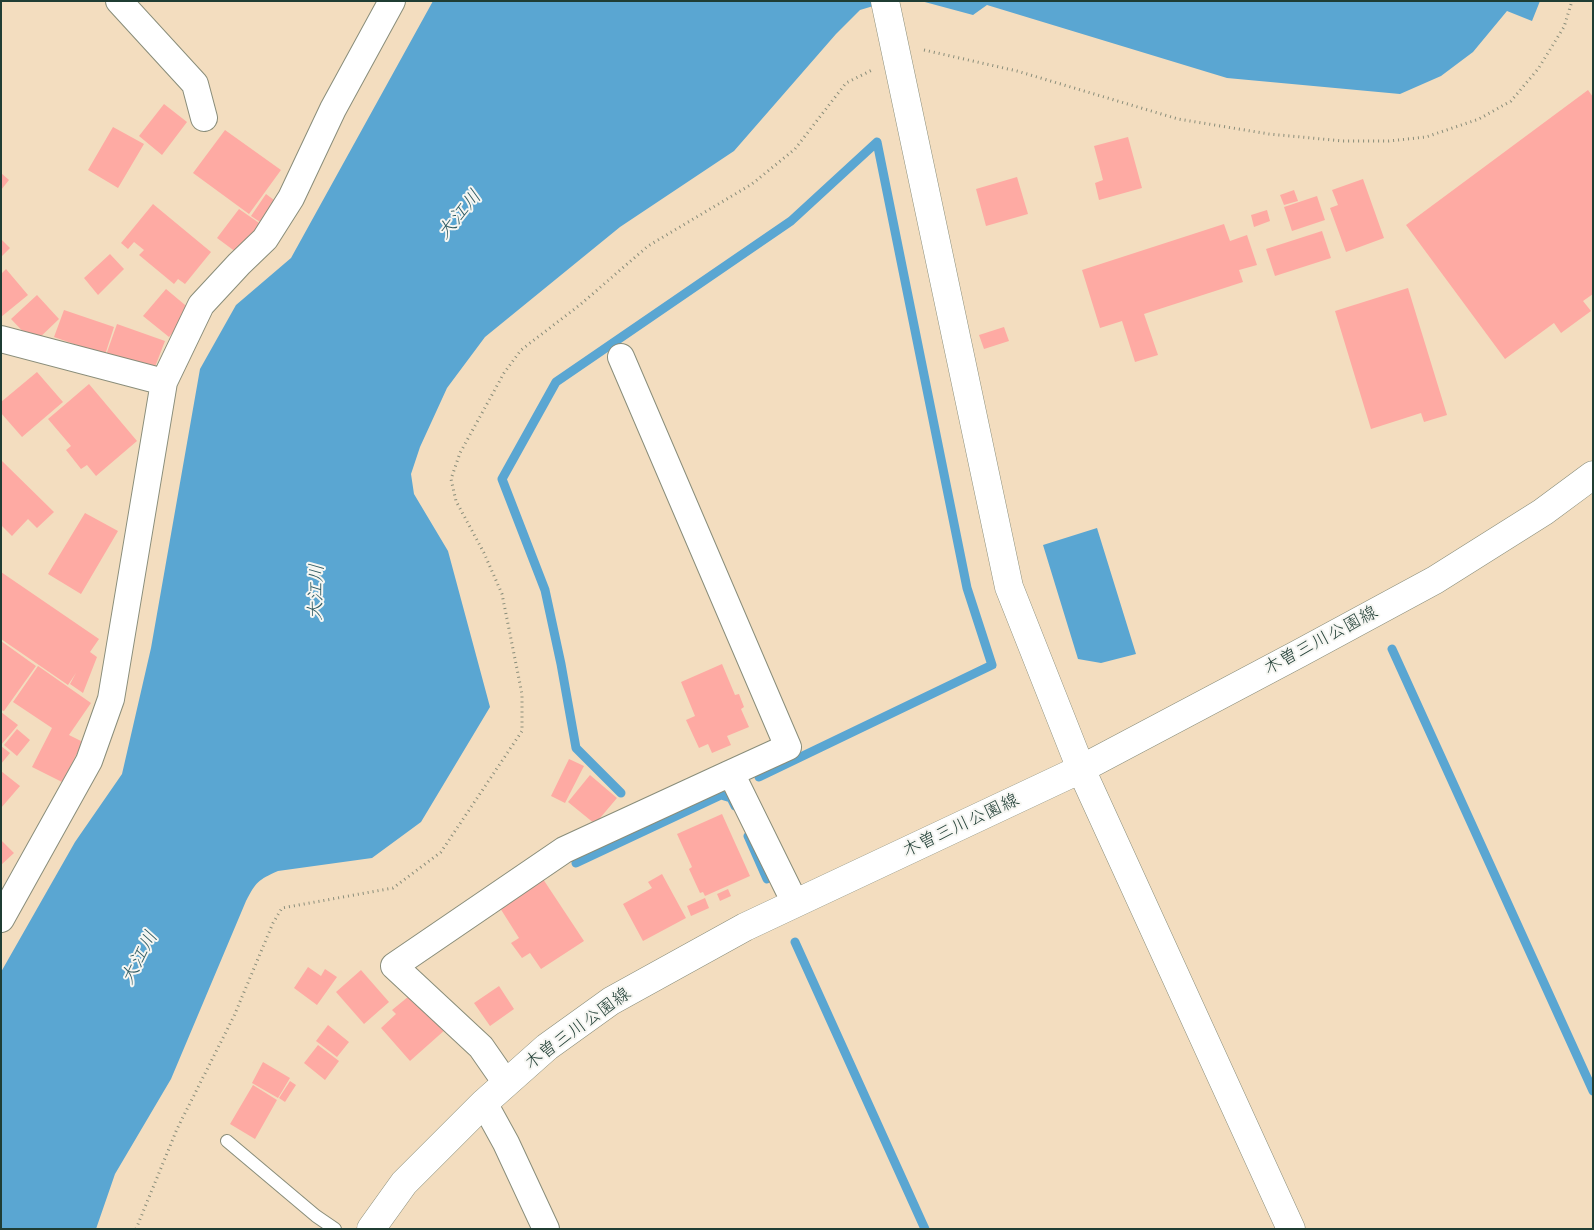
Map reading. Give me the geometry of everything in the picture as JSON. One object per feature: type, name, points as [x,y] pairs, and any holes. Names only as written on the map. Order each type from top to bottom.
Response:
[{"type":"main road","points":[[885,1],[1009,587],[1081,769],[1291,1229]]},
{"type":"main road","name":"木曽三川公園線","points":[[372,1229],[404,1183],[484,1103],[547,1048],[611,1001],[745,927],[1081,769],[1435,580],[1543,512],[1593,475]]},
{"type":"street","points":[[119,1],[195,84],[204,118]]},
{"type":"street","points":[[1,920],[90,761],[112,699],[164,382],[201,305],[264,239],[291,198],[333,110],[392,1]]},
{"type":"street","points":[[1,339],[164,382]]},
{"type":"street","points":[[506,1084],[481,1047],[394,966],[564,850],[788,747],[621,357]]},
{"type":"street","points":[[731,773],[796,903]]},
{"type":"street","points":[[484,1103],[506,1143],[546,1229]]},
{"type":"lane","points":[[227,1141],[316,1216],[335,1229]]},
{"type":"path","points":[[136,1229],[177,1129],[234,1016],[273,923],[282,908],[393,888],[441,852],[522,731],[522,694],[502,594],[484,553],[456,501],[451,479],[460,453],[504,372],[521,350],[582,304],[648,246],[752,184],[795,149],[846,83],[896,55],[923,50],[1017,71],[1178,119],[1278,135],[1343,141],[1389,141],[1426,137],[1479,118],[1511,101],[1538,69],[1559,36],[1564,27],[1572,1]]},
{"type":"water","name":"大江川","points":[[433,1],[890,1],[860,10],[836,34],[734,151],[620,227],[485,337],[447,388],[420,447],[411,474],[414,494],[448,551],[490,707],[421,822],[372,858],[278,871],[262,879],[255,886],[246,901],[171,1079],[115,1174],[96,1229],[1,1229],[1,972],[75,842],[122,774],[151,648],[200,369],[236,305],[291,258]]},
{"type":"water","points":[[921,1],[1540,1],[1532,21],[1507,11],[1473,52],[1441,76],[1400,94],[1227,78],[987,5],[973,15]]},
{"type":"water","points":[[1097,528],[1136,654],[1101,663],[1078,659],[1043,545]]},
{"type":"building","points":[[1588,90],[1593,97],[1593,294],[1583,301],[1591,311],[1561,333],[1554,323],[1505,359],[1406,225]]},
{"type":"building","points":[[164,104],[187,122],[162,155],[139,136]]},
{"type":"building","points":[[113,127],[144,144],[118,188],[88,170]]},
{"type":"building","points":[[225,130],[281,170],[249,214],[193,173]]},
{"type":"building","points":[[1128,137],[1142,188],[1099,200],[1095,183],[1103,180],[1094,146]]},
{"type":"building","points":[[1,173],[9,180],[1,190]]},
{"type":"building","points":[[1017,177],[1028,214],[986,226],[976,189]]},
{"type":"building","points":[[1363,179],[1384,238],[1346,252],[1330,208],[1338,205],[1332,190]]},
{"type":"building","points":[[1294,190],[1298,201],[1284,205],[1280,195]]},
{"type":"building","points":[[266,194],[278,203],[263,224],[251,216]]},
{"type":"building","points":[[1317,196],[1325,220],[1292,231],[1284,207]]},
{"type":"building","points":[[153,204],[211,252],[185,284],[178,279],[174,284],[139,255],[144,250],[134,242],[128,249],[121,243]]},
{"type":"building","points":[[239,209],[262,225],[240,255],[217,238]]},
{"type":"building","points":[[1267,210],[1270,221],[1254,227],[1251,215]]},
{"type":"building","points":[[1224,224],[1230,241],[1247,235],[1257,265],[1239,270],[1243,282],[1144,314],[1158,355],[1135,362],[1122,321],[1100,328],[1082,270]]},
{"type":"building","points":[[1322,231],[1331,258],[1275,276],[1266,249]]},
{"type":"building","points":[[1,239],[10,248],[1,257]]},
{"type":"building","points":[[110,254],[124,269],[98,295],[84,278]]},
{"type":"building","points":[[6,269],[28,295],[1,317],[1,274]]},
{"type":"building","points":[[1408,288],[1447,415],[1424,422],[1421,413],[1371,429],[1335,311]]},
{"type":"building","points":[[166,289],[191,310],[169,337],[143,316]]},
{"type":"building","points":[[37,295],[59,319],[34,343],[11,319]]},
{"type":"building","points":[[64,310],[114,327],[105,355],[54,337]]},
{"type":"building","points":[[117,324],[165,341],[153,372],[106,355]]},
{"type":"building","points":[[1004,327],[1009,341],[984,349],[979,335]]},
{"type":"building","points":[[37,372],[63,402],[22,437],[1,413],[1,402]]},
{"type":"building","points":[[89,384],[137,441],[96,476],[87,465],[81,469],[66,450],[71,446],[48,419]]},
{"type":"building","points":[[1,460],[54,512],[37,528],[28,519],[12,536],[1,525]]},
{"type":"building","points":[[85,513],[118,531],[81,594],[48,574]]},
{"type":"building","points":[[1,572],[99,639],[90,652],[97,657],[83,693],[70,684],[76,673],[68,685],[1,639]]},
{"type":"building","points":[[1,641],[36,666],[4,711],[1,710]]},
{"type":"building","points":[[722,664],[735,695],[739,694],[744,707],[741,709],[749,727],[727,736],[731,745],[712,753],[708,744],[699,748],[686,720],[695,716],[681,682]]},
{"type":"building","points":[[38,666],[91,703],[69,735],[83,742],[62,782],[32,767],[52,728],[13,702]]},
{"type":"building","points":[[1,712],[18,725],[1,745]]},
{"type":"building","points":[[17,729],[30,740],[17,756],[4,745]]},
{"type":"building","points":[[1,746],[10,753],[1,764]]},
{"type":"building","points":[[569,759],[584,766],[565,803],[551,796]]},
{"type":"building","points":[[1,771],[20,786],[1,808]]},
{"type":"building","points":[[590,775],[617,798],[595,824],[568,802]]},
{"type":"building","points":[[722,814],[750,876],[705,896],[703,892],[700,893],[689,869],[692,867],[677,834]]},
{"type":"building","points":[[1,840],[14,853],[1,865]]},
{"type":"building","points":[[662,874],[686,918],[643,941],[623,904],[652,888],[648,882]]},
{"type":"building","points":[[543,879],[584,941],[541,969],[530,953],[522,958],[511,943],[519,938],[500,908]]},
{"type":"building","points":[[728,889],[731,896],[720,901],[717,894]]},
{"type":"building","points":[[705,898],[709,908],[691,916],[687,906]]},
{"type":"building","points":[[308,967],[321,976],[325,969],[337,977],[317,1005],[294,988]]},
{"type":"building","points":[[361,970],[389,1002],[364,1024],[336,992]]},
{"type":"building","points":[[499,986],[514,1009],[490,1026],[474,1003]]},
{"type":"building","points":[[414,992],[446,1029],[410,1061],[381,1028],[396,1014],[392,1010]]},
{"type":"building","points":[[328,1025],[349,1042],[337,1057],[316,1041]]},
{"type":"building","points":[[318,1045],[339,1061],[325,1080],[304,1063]]},
{"type":"building","points":[[263,1062],[290,1078],[278,1098],[252,1083]]},
{"type":"building","points":[[290,1081],[296,1085],[285,1102],[279,1098]]},
{"type":"building","points":[[253,1085],[277,1100],[255,1139],[230,1124]]},
{"type":"waterway","points":[[759,777],[992,665],[967,588],[877,142]]},
{"type":"waterway","points":[[621,793],[576,748],[545,590],[502,479],[556,382],[791,221],[877,142]]},
{"type":"waterway","points":[[1392,649],[1593,1091]]},
{"type":"waterway","points":[[576,863],[721,795],[731,798],[735,806]]},
{"type":"waterway","points":[[748,836],[767,879]]},
{"type":"waterway","points":[[795,942],[925,1229]]}]
